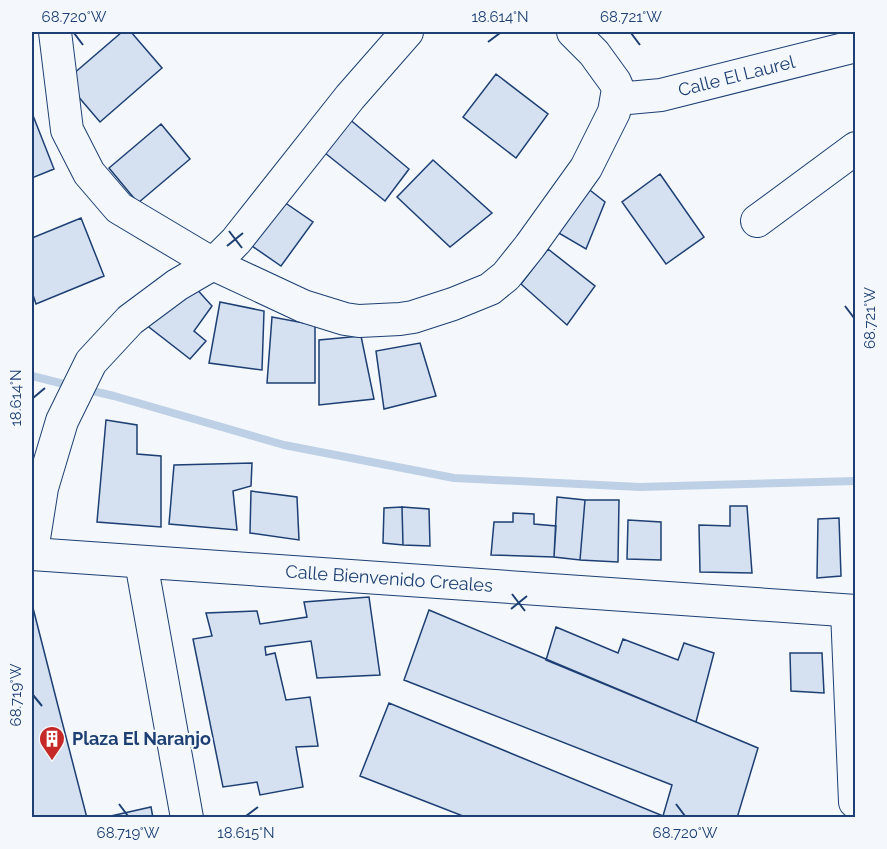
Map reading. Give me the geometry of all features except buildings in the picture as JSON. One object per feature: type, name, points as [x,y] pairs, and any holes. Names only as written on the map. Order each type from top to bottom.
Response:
[{"type":"street","points":[[55,32],[67,130],[89,173],[119,208],[213,264],[297,304],[355,321],[413,317],[490,289],[499,282],[530,246],[586,168],[612,119],[617,99],[618,89],[615,82],[594,53],[573,32]]},
{"type":"street","points":[[32,552],[42,488],[62,421],[91,362],[130,320],[213,264],[236,241],[350,97],[408,32]]},
{"type":"street","name":"Calle El Laurel","points":[[617,99],[662,95],[855,46]]},
{"type":"street","points":[[757,221],[855,148]]},
{"type":"street","name":"Calle Bienvenido Creales","points":[[32,552],[141,562],[851,611]]},
{"type":"street","points":[[141,562],[187,818]]},
{"type":"street","points":[[851,611],[855,802]]},
{"type":"waterway","points":[[32,376],[72,386]]},
{"type":"waterway","points":[[84,389],[284,445],[454,478],[640,487],[856,481]]},
{"type":"place","name":"Plaza El Naranjo","points":[[52,762]]}]
